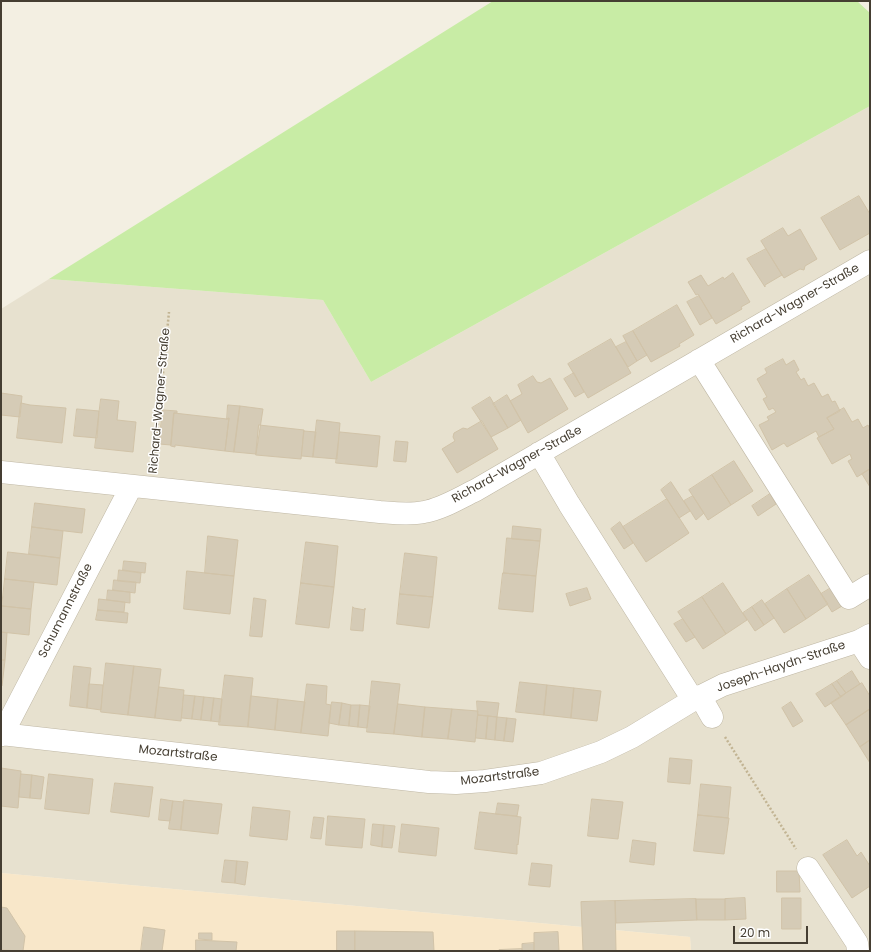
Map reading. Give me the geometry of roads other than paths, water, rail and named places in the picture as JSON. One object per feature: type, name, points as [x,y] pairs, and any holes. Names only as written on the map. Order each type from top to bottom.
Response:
[{"type":"street","name":"Richard-Wagner-Straße","points":[[1,472],[131,487],[380,512],[409,514],[424,512],[437,508],[470,493],[870,261]]},
{"type":"street","points":[[699,360],[849,598],[870,585]]},
{"type":"street","points":[[539,453],[569,504],[696,698],[712,717]]},
{"type":"street","name":"Schumannstraße","points":[[1,735],[131,487]]},
{"type":"street","name":"Joseph-Haydn-Straße","points":[[696,698],[724,684],[866,644]]},
{"type":"street","name":"Mozartstraße","points":[[1,735],[422,781],[456,783],[514,778],[541,773],[571,763],[601,752],[632,737],[696,698]]},
{"type":"street","points":[[808,868],[857,943],[858,951]]}]
